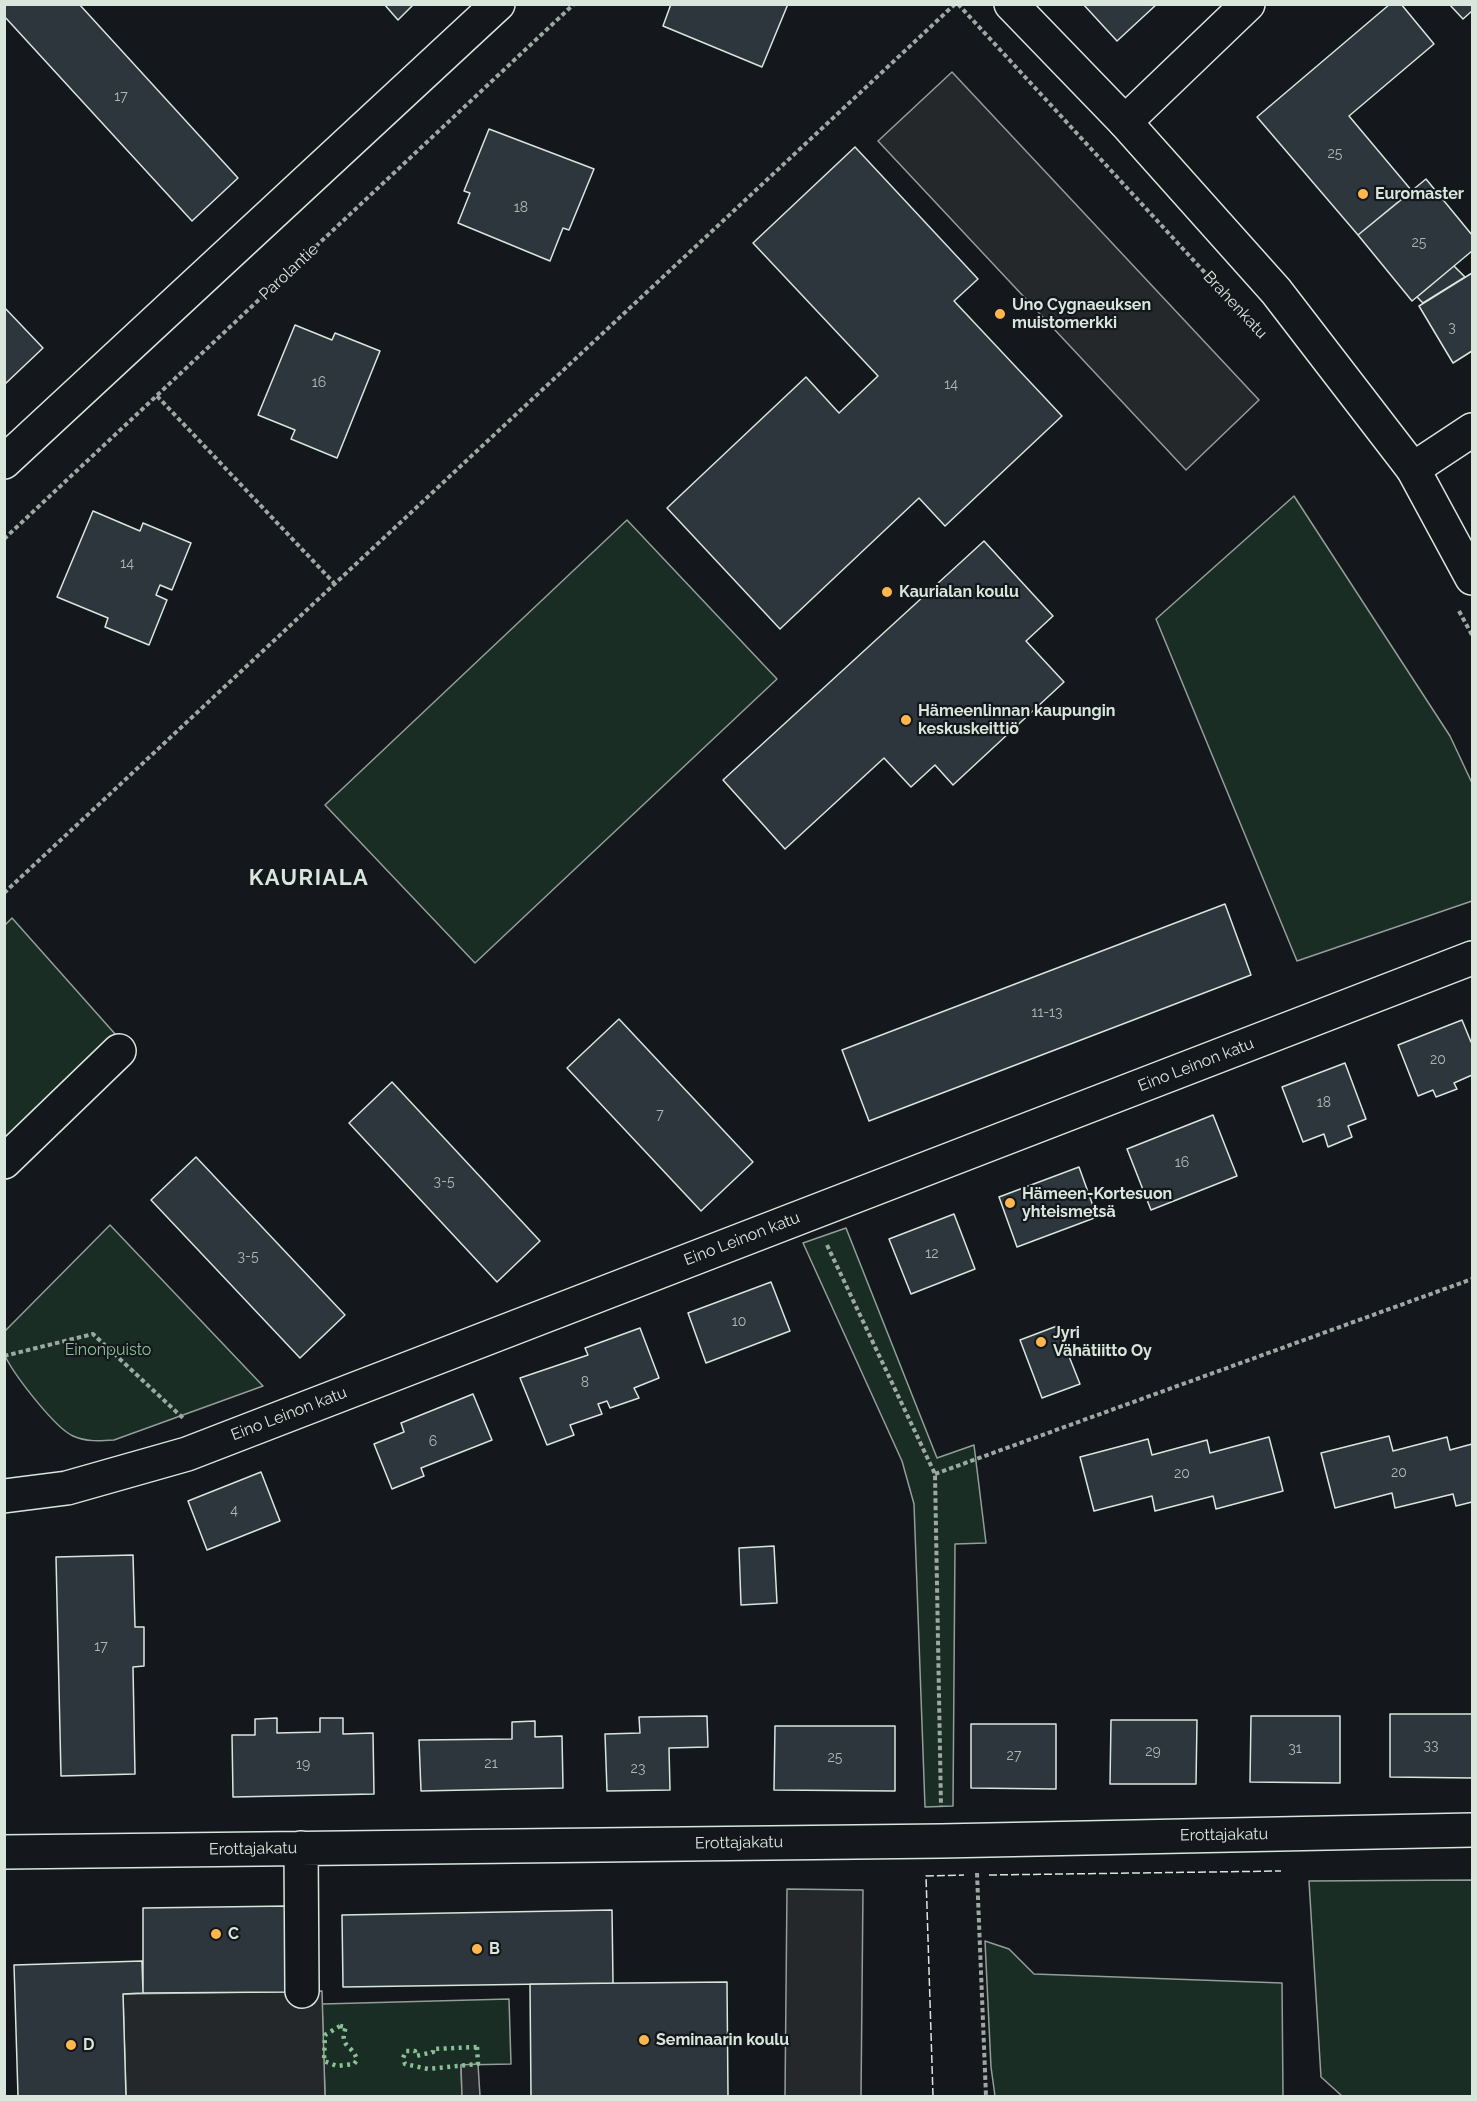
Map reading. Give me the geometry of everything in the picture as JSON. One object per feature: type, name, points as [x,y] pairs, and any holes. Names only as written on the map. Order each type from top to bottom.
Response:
[{"type":"street","points":[[4,462],[498,4]]},
{"type":"street","points":[[1011,4],[1125,122],[1276,291],[1413,469],[1473,578]]},
{"type":"street","points":[[1125,122],[1248,4]]},
{"type":"street","points":[[1413,469],[1473,430]]},
{"type":"street","name":"Eino Leinon katu","points":[[4,1496],[67,1488],[187,1454],[1473,958]]},
{"type":"street","points":[[4,1162],[120,1050]]},
{"type":"street","name":"Erottajakatu","points":[[4,1852],[941,1841],[1473,1830]]},
{"type":"street","points":[[301,1848],[302,1991]]},
{"type":"path","name":"Parolantie","points":[[4,539],[574,4]]},
{"type":"path","points":[[4,893],[956,4]]},
{"type":"path","name":"Brahenkatu","points":[[956,4],[1269,343]]},
{"type":"path","points":[[157,396],[334,584]]},
{"type":"path","points":[[1457,606],[1473,635]]},
{"type":"path","points":[[811,1212],[935,1474],[941,1841]]},
{"type":"path","points":[[935,1474],[1473,1279]]},
{"type":"path","points":[[4,1356],[93,1334],[191,1425]]},
{"type":"path","points":[[977,1867],[986,2097]]},
{"type":"green space","points":[[1294,496],[1450,736],[1472,783],[1472,901],[1297,961],[1156,619]]},
{"type":"green space","points":[[627,520],[777,679],[475,963],[325,805]]},
{"type":"green space","points":[[12,918],[116,1035],[5,1139],[4,926]]},
{"type":"green space","name":"Einonpuisto","points":[[110,1225],[263,1386],[114,1440],[98,1441],[78,1438],[56,1423],[27,1389],[6,1358],[5,1331]]},
{"type":"green space","points":[[846,1228],[937,1458],[974,1445],[986,1543],[955,1544],[953,1806],[925,1807],[914,1504],[902,1461],[803,1243]]},
{"type":"green space","points":[[1472,1880],[1472,2096],[1342,2096],[1321,2077],[1309,1881]]},
{"type":"green space","points":[[985,1941],[1009,1949],[1034,1974],[1282,1983],[1283,2096],[995,2096],[991,2067]]},
{"type":"green space","points":[[509,1999],[511,2064],[461,2065],[462,2096],[325,2096],[322,2004]]},
{"type":"shaded area","points":[[952,72],[1259,400],[1186,470],[878,141]]},
{"type":"shaded area","points":[[787,1889],[863,1890],[861,2096],[785,2096]]},
{"type":"shaded area","points":[[322,1991],[325,2096],[126,2096],[123,1994]]},
{"type":"shaded area","points":[[478,2064],[480,2096],[462,2096],[461,2065]]},
{"type":"building","points":[[4,4],[79,4],[238,178],[192,221],[4,16]]},
{"type":"building","points":[[384,4],[414,4],[398,20]]},
{"type":"building","points":[[671,4],[788,4],[762,67],[663,26]]},
{"type":"building","points":[[1083,4],[1157,4],[1117,41]]},
{"type":"building","points":[[1390,4],[1401,4],[1434,44],[1349,116],[1412,191],[1358,235],[1257,117]]},
{"type":"building","points":[[1449,4],[1472,4],[1472,11],[1463,19]]},
{"type":"building","points":[[489,129],[594,169],[569,230],[563,228],[550,261],[458,223],[470,193],[464,191]]},
{"type":"building","name":"Kaurialan koulu","points":[[855,147],[978,279],[954,301],[1062,416],[945,526],[919,498],[780,629],[667,508],[806,377],[839,413],[878,376],[753,243]]},
{"type":"building","points":[[1426,179],[1472,235],[1472,251],[1412,301],[1358,235]]},
{"type":"building","points":[[1454,266],[1465,277],[1423,303],[1417,297]]},
{"type":"building","points":[[1472,273],[1472,351],[1453,363],[1419,306]]},
{"type":"building","points":[[4,307],[43,348],[4,385]]},
{"type":"building","points":[[295,325],[332,340],[335,333],[380,351],[337,458],[291,439],[295,430],[258,415]]},
{"type":"building","points":[[93,511],[140,531],[143,523],[191,543],[172,590],[160,585],[156,595],[167,600],[149,645],[105,627],[108,618],[57,597]]},
{"type":"building","name":"Hämeenlinnan kaupungin keskuskeittiö","points":[[984,541],[1053,616],[1026,641],[1064,682],[953,785],[935,765],[911,787],[884,758],[785,849],[723,780]]},
{"type":"building","points":[[1225,904],[1251,975],[869,1121],[842,1050]]},
{"type":"building","points":[[619,1019],[753,1162],[701,1211],[567,1068]]},
{"type":"building","points":[[1462,1020],[1472,1041],[1472,1075],[1454,1083],[1457,1089],[1436,1097],[1433,1090],[1418,1096],[1398,1045]]},
{"type":"building","points":[[1345,1063],[1366,1119],[1348,1126],[1352,1137],[1328,1147],[1324,1134],[1303,1142],[1282,1087]]},
{"type":"building","points":[[392,1082],[540,1241],[497,1282],[349,1123]]},
{"type":"building","points":[[1213,1115],[1237,1176],[1151,1210],[1127,1149]]},
{"type":"building","points":[[196,1157],[345,1315],[300,1358],[151,1200]]},
{"type":"building","points":[[1079,1167],[1097,1217],[1017,1247],[999,1197]]},
{"type":"building","points":[[954,1214],[975,1269],[911,1294],[889,1239]]},
{"type":"building","points":[[771,1282],[790,1331],[706,1363],[688,1313]]},
{"type":"building","points":[[1057,1326],[1080,1384],[1042,1398],[1020,1340]]},
{"type":"building","points":[[640,1328],[659,1378],[634,1388],[639,1398],[610,1408],[607,1401],[598,1404],[602,1414],[570,1425],[574,1435],[547,1445],[520,1378],[588,1355],[585,1348]]},
{"type":"building","points":[[473,1394],[492,1440],[421,1468],[424,1476],[392,1489],[374,1444],[404,1432],[401,1423]]},
{"type":"building","points":[[1389,1436],[1393,1451],[1447,1437],[1450,1450],[1472,1444],[1472,1502],[1456,1506],[1453,1494],[1395,1508],[1392,1493],[1335,1508],[1321,1453]]},
{"type":"building","points":[[1269,1437],[1283,1491],[1216,1509],[1213,1496],[1155,1511],[1152,1496],[1094,1511],[1080,1457],[1148,1439],[1152,1455],[1207,1440],[1210,1453]]},
{"type":"building","points":[[261,1472],[280,1521],[207,1550],[188,1501]]},
{"type":"building","points":[[774,1546],[777,1603],[741,1605],[739,1548]]},
{"type":"building","points":[[133,1555],[135,1627],[144,1627],[144,1666],[133,1667],[135,1774],[61,1776],[56,1557]]},
{"type":"building","points":[[1390,1714],[1472,1714],[1472,1778],[1390,1777]]},
{"type":"building","points":[[707,1716],[708,1747],[669,1748],[670,1790],[607,1791],[605,1734],[640,1733],[639,1717]]},
{"type":"building","points":[[1251,1716],[1340,1716],[1340,1783],[1250,1782]]},
{"type":"building","points":[[277,1718],[277,1733],[320,1732],[320,1718],[343,1718],[343,1734],[373,1733],[374,1794],[233,1797],[232,1735],[255,1735],[255,1719]]},
{"type":"building","points":[[1111,1720],[1197,1720],[1196,1784],[1110,1784]]},
{"type":"building","points":[[535,1721],[535,1737],[562,1736],[563,1788],[421,1791],[419,1740],[512,1739],[512,1722]]},
{"type":"building","points":[[971,1724],[1056,1724],[1056,1789],[971,1788]]},
{"type":"building","points":[[775,1726],[895,1726],[895,1791],[774,1790]]},
{"type":"building","name":"C","points":[[288,1906],[289,1992],[143,1993],[143,1908]]},
{"type":"building","name":"B","points":[[612,1910],[613,1983],[343,1987],[342,1915]]},
{"type":"building","name":"D","points":[[142,1961],[143,1993],[123,1994],[126,2096],[18,2096],[14,1965]]},
{"type":"building","points":[[727,1982],[728,2096],[531,2096],[530,1984]]},
{"type":"hedge","points":[[340,2026],[346,2027],[344,2039],[355,2055],[357,2060],[354,2064],[337,2066],[324,2061],[325,2035],[340,2026]]},
{"type":"hedge","points":[[477,2047],[478,2064],[428,2069],[405,2064],[403,2058],[406,2051],[415,2051],[416,2056],[433,2052],[433,2049],[477,2047]]},
{"type":"fence","points":[[989,1875],[1281,1871]]},
{"type":"fence","points":[[933,2096],[926,1876],[964,1875]]},
{"type":"place","name":"Euromaster","points":[[1363,194]]},
{"type":"place","name":"Uno Cygnaeuksen muistomerkki","points":[[1000,314]]},
{"type":"place","name":"Kaurialan koulu","points":[[887,592]]},
{"type":"place","name":"Hämeenlinnan kaupungin keskuskeittiö","points":[[906,720]]},
{"type":"place","name":"Hämeen-Kortesuon yhteismetsä","points":[[1010,1203]]},
{"type":"place","name":"Jyri Vähätiitto Oy","points":[[1041,1342]]},
{"type":"place","name":"C","points":[[216,1934]]},
{"type":"place","name":"B","points":[[477,1949]]},
{"type":"place","name":"Seminaarin koulu","points":[[644,2040]]},
{"type":"place","name":"D","points":[[71,2045]]},
{"type":"district","name":"KAURIALA","points":[[309,878]]}]
